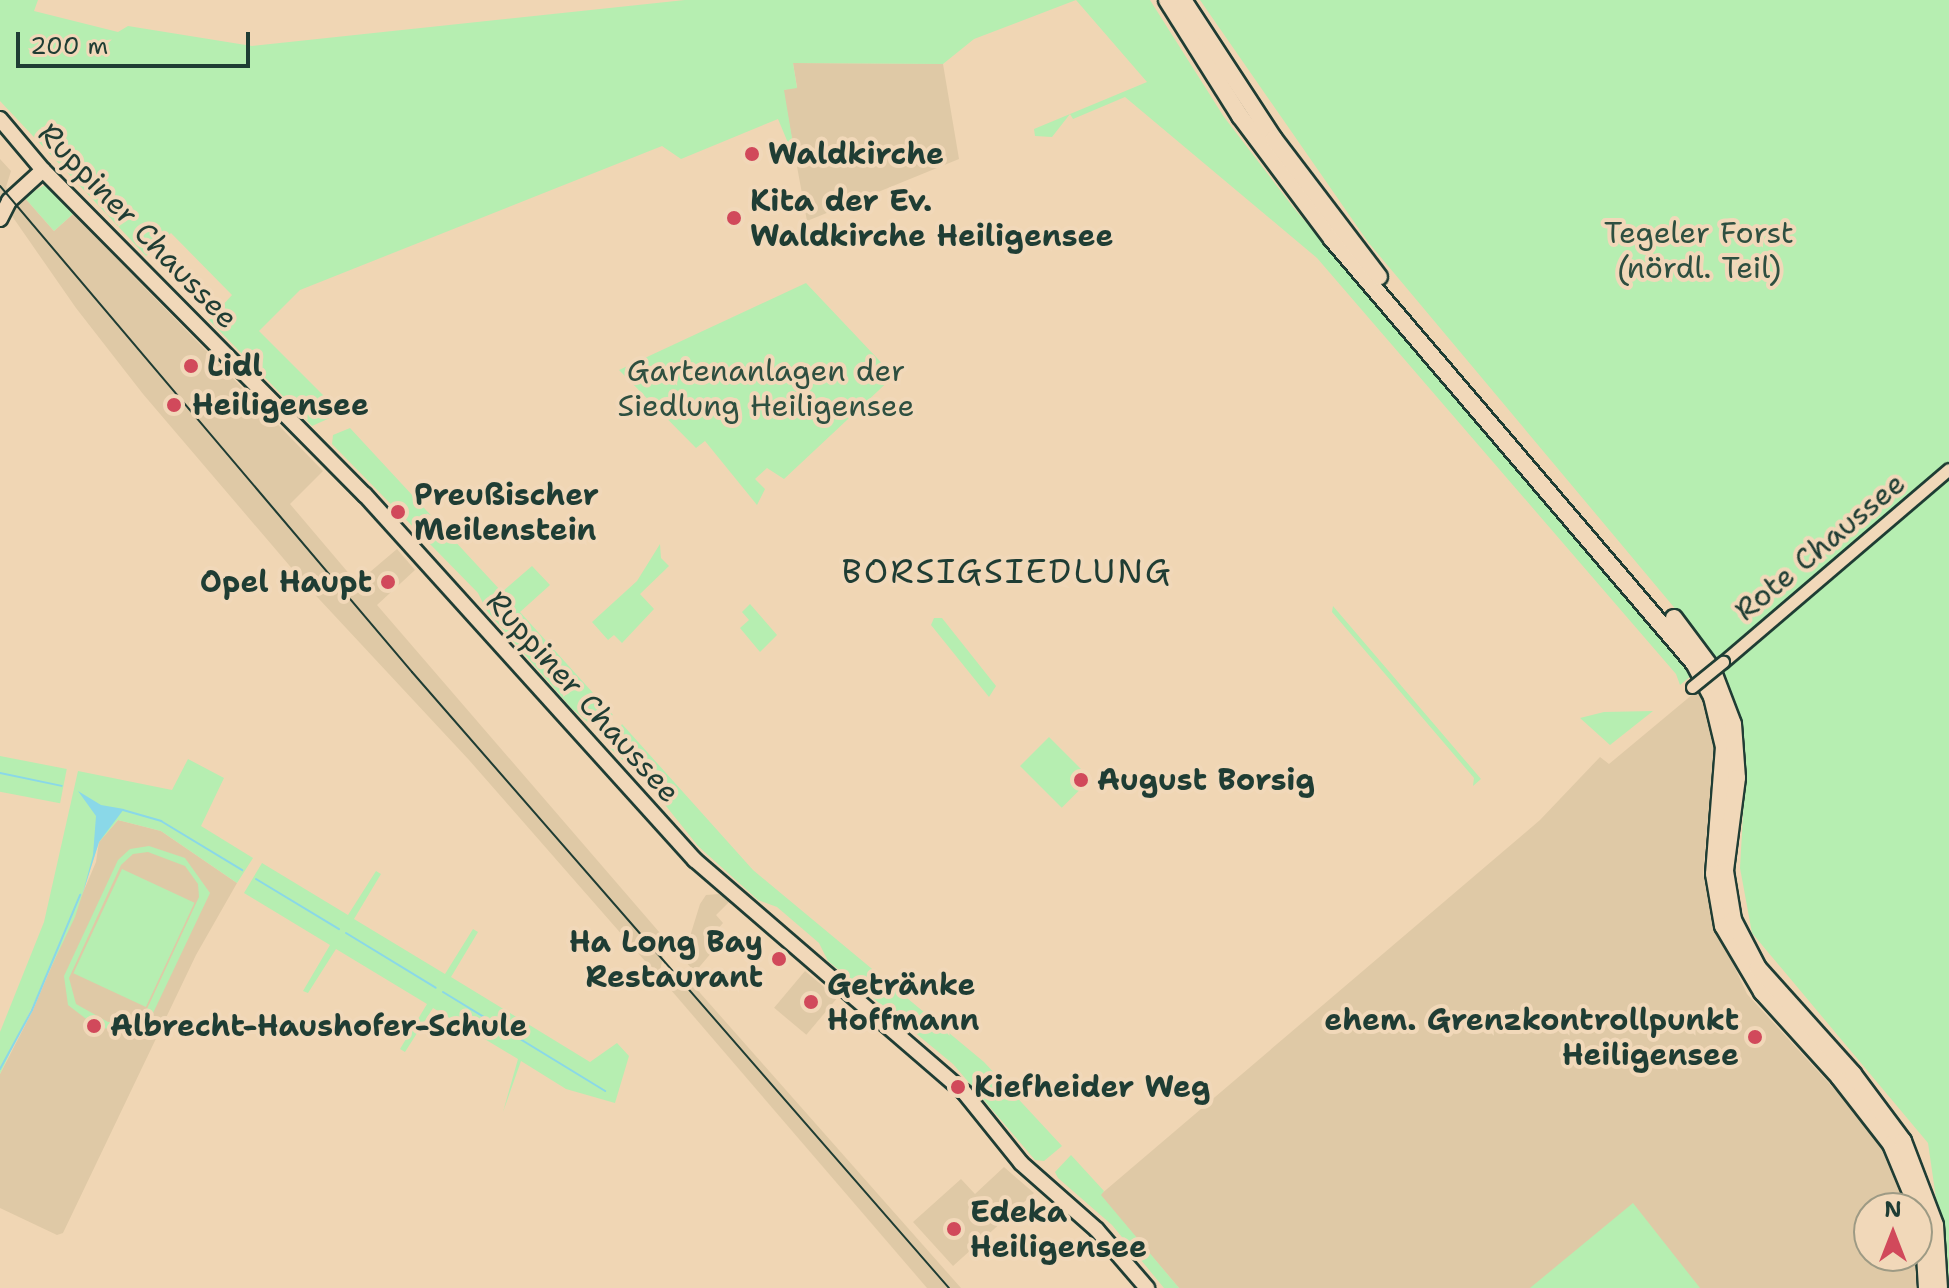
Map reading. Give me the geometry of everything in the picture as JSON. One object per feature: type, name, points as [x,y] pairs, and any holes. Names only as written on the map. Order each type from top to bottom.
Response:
[{"type":"highway","points":[[1167,0],[1240,116],[1324,228],[1694,663],[1712,697],[1724,747],[1714,874],[1728,938],[1762,992],[1839,1077],[1891,1144],[1923,1221],[1927,1288]]},
{"type":"highway","points":[[1183,0],[1331,218],[1666,608],[1712,669],[1736,744],[1725,871],[1733,920],[1758,968],[1853,1074],[1903,1141],[1935,1225],[1939,1288]]},
{"type":"main road","name":"Ruppiner Chaussee","points":[[0,119],[43,170],[365,495],[695,860],[942,1071],[1021,1163],[1097,1230],[1147,1288]]},
{"type":"main road","points":[[0,219],[9,201],[43,170]]},
{"type":"street","name":"Rote Chaussee","points":[[1692,687],[1949,469]]},
{"type":"shaded area","points":[[793,63],[943,64],[959,159],[807,221],[783,90],[797,87]]},
{"type":"shaded area","points":[[0,159],[11,171],[6,187],[19,202],[24,197],[54,231],[73,214],[323,471],[290,504],[357,583],[397,549],[415,570],[377,605],[666,940],[659,977],[469,760],[306,585],[143,394],[76,308],[12,216],[14,211],[0,198]]},
{"type":"shaded area","points":[[1699,689],[1714,749],[1703,873],[1711,916],[1747,994],[1871,1129],[1902,1192],[1853,1192],[1853,1272],[1919,1272],[1920,1288],[1179,1288],[1100,1195],[1540,820],[1600,757],[1609,764]]},
{"type":"shaded area","name":"Albrecht-Haushofer-Schule","points":[[118,820],[161,831],[237,883],[196,955],[63,1233],[57,1235],[0,1208],[0,1074],[33,1010],[96,862],[99,842]]},
{"type":"shaded area","points":[[719,894],[729,902],[716,915],[723,923],[710,938],[718,945],[695,972],[683,959],[700,904],[706,895]]},
{"type":"shaded area","points":[[678,968],[961,1288],[927,1288],[671,990]]},
{"type":"shaded area","points":[[805,971],[837,998],[806,1035],[774,1008]]},
{"type":"shaded area","points":[[1004,1167],[1034,1193],[953,1266],[913,1222],[961,1179],[975,1194]]},
{"type":"green space","points":[[0,0],[38,0],[34,11],[118,32],[128,26],[252,46],[685,0],[1076,0],[974,39],[943,64],[793,63],[797,88],[784,90],[796,162],[778,119],[681,159],[662,146],[300,290],[259,331],[341,413],[312,426],[209,320],[232,295],[171,233],[146,256],[0,101]]},
{"type":"green space","points":[[1076,0],[1150,0],[1224,117],[1293,207],[1691,676],[1680,685],[1676,674],[1317,258],[1125,97],[1073,119],[1070,114],[1147,82]]},
{"type":"green space","name":"Tegeler Forst (nördl. Teil)","points":[[1200,0],[1949,0],[1949,1288],[1928,1143],[1752,933],[1740,868],[1746,762],[1741,719],[1714,655],[1368,242]]},
{"type":"green space","points":[[1070,114],[1052,137],[1035,136],[1034,129]]},
{"type":"green space","points":[[45,185],[73,214],[54,231],[24,197]]},
{"type":"green space","name":"Gartenanlagen der Siedlung Heiligensee","points":[[806,283],[894,376],[784,479],[767,468],[755,479],[765,489],[757,505],[705,441],[696,448],[619,370]]},
{"type":"green space","points":[[350,428],[502,592],[532,566],[550,585],[520,612],[613,715],[590,724],[572,709],[487,611],[478,593],[332,444],[333,435]]},
{"type":"green space","points":[[660,544],[661,558],[669,566],[640,594],[654,609],[622,643],[614,635],[608,640],[592,622],[637,581]]},
{"type":"green space","points":[[750,604],[777,635],[760,652],[740,628],[749,620],[742,612]]},
{"type":"green space","points":[[1333,606],[1481,779],[1473,786],[1474,778],[1332,612]]},
{"type":"green space","points":[[934,618],[942,618],[996,686],[989,697],[931,625]]},
{"type":"green space","points":[[1653,711],[1610,745],[1580,718],[1604,712]]},
{"type":"green space","points":[[622,724],[753,870],[984,1062],[1062,1146],[1044,1161],[1035,1160],[953,1064],[828,961],[819,943],[777,907],[758,900],[698,846],[650,786],[610,748]]},
{"type":"green space","points":[[1049,737],[1091,779],[1062,808],[1020,766]]},
{"type":"green space","points":[[0,756],[67,769],[60,803],[0,792]]},
{"type":"green space","points":[[188,759],[224,778],[201,826],[253,858],[237,883],[161,831],[118,820],[99,842],[75,917],[0,1074],[0,1032],[44,922],[78,771],[172,790]]},
{"type":"green space","points":[[149,846],[185,858],[210,893],[145,1030],[98,1028],[68,1005],[64,976],[118,860],[130,849]],"holes":[[[148,852],[185,866],[198,884],[199,897],[146,1011],[132,1021],[108,1022],[76,1004],[69,978],[121,865],[133,854]]]},
{"type":"green space","points":[[262,863],[348,915],[376,871],[381,874],[354,919],[445,974],[473,929],[478,932],[451,977],[590,1062],[617,1043],[629,1056],[615,1103],[566,1089],[521,1061],[503,1112],[518,1059],[433,1008],[405,1052],[400,1049],[427,1004],[336,949],[308,993],[303,991],[330,945],[244,893]]},
{"type":"green space","points":[[122,869],[195,903],[146,1007],[73,973]]},
{"type":"green space","points":[[1071,1155],[1104,1191],[1101,1195],[1179,1288],[1164,1288],[1112,1225],[1058,1178],[1055,1172]]},
{"type":"green space","points":[[1633,1203],[1700,1288],[1530,1288]]},
{"type":"water","points":[[78,791],[101,805],[124,809],[99,842],[82,896],[93,855],[96,816]]},
{"type":"waterway","points":[[0,773],[62,786]]},
{"type":"waterway","points":[[123,810],[161,821],[242,870]]},
{"type":"waterway","points":[[256,879],[339,929]]},
{"type":"waterway","points":[[0,1069],[32,1010],[80,895]]},
{"type":"waterway","points":[[346,933],[436,988]]},
{"type":"waterway","points":[[443,992],[605,1091]]},
{"type":"tram line","points":[[0,186],[412,672],[949,1288]]},
{"type":"place","name":"Waldkirche","points":[[752,154]]},
{"type":"place","name":"Kita der Ev. Waldkirche Heiligensee","points":[[734,218]]},
{"type":"place","name":"Lidl","points":[[191,366]]},
{"type":"place","name":"Heiligensee","points":[[174,405]]},
{"type":"place","name":"Preußischer Meilenstein","points":[[398,512]]},
{"type":"place","name":"Opel Haupt","points":[[388,582]]},
{"type":"place","name":"August Borsig","points":[[1081,780]]},
{"type":"place","name":"Ha Long Bay Restaurant","points":[[779,959]]},
{"type":"place","name":"Getränke Hoffmann","points":[[811,1002]]},
{"type":"place","name":"Albrecht-Haushofer-Schule","points":[[94,1026]]},
{"type":"place","name":"ehem. Grenzkontrollpunkt Heiligensee","points":[[1755,1037]]},
{"type":"place","name":"Kiefheider Weg","points":[[958,1087]]},
{"type":"place","name":"Edeka Heiligensee","points":[[954,1229]]},
{"type":"district","name":"BORSIGSIEDLUNG","points":[[1007,572]]}]
